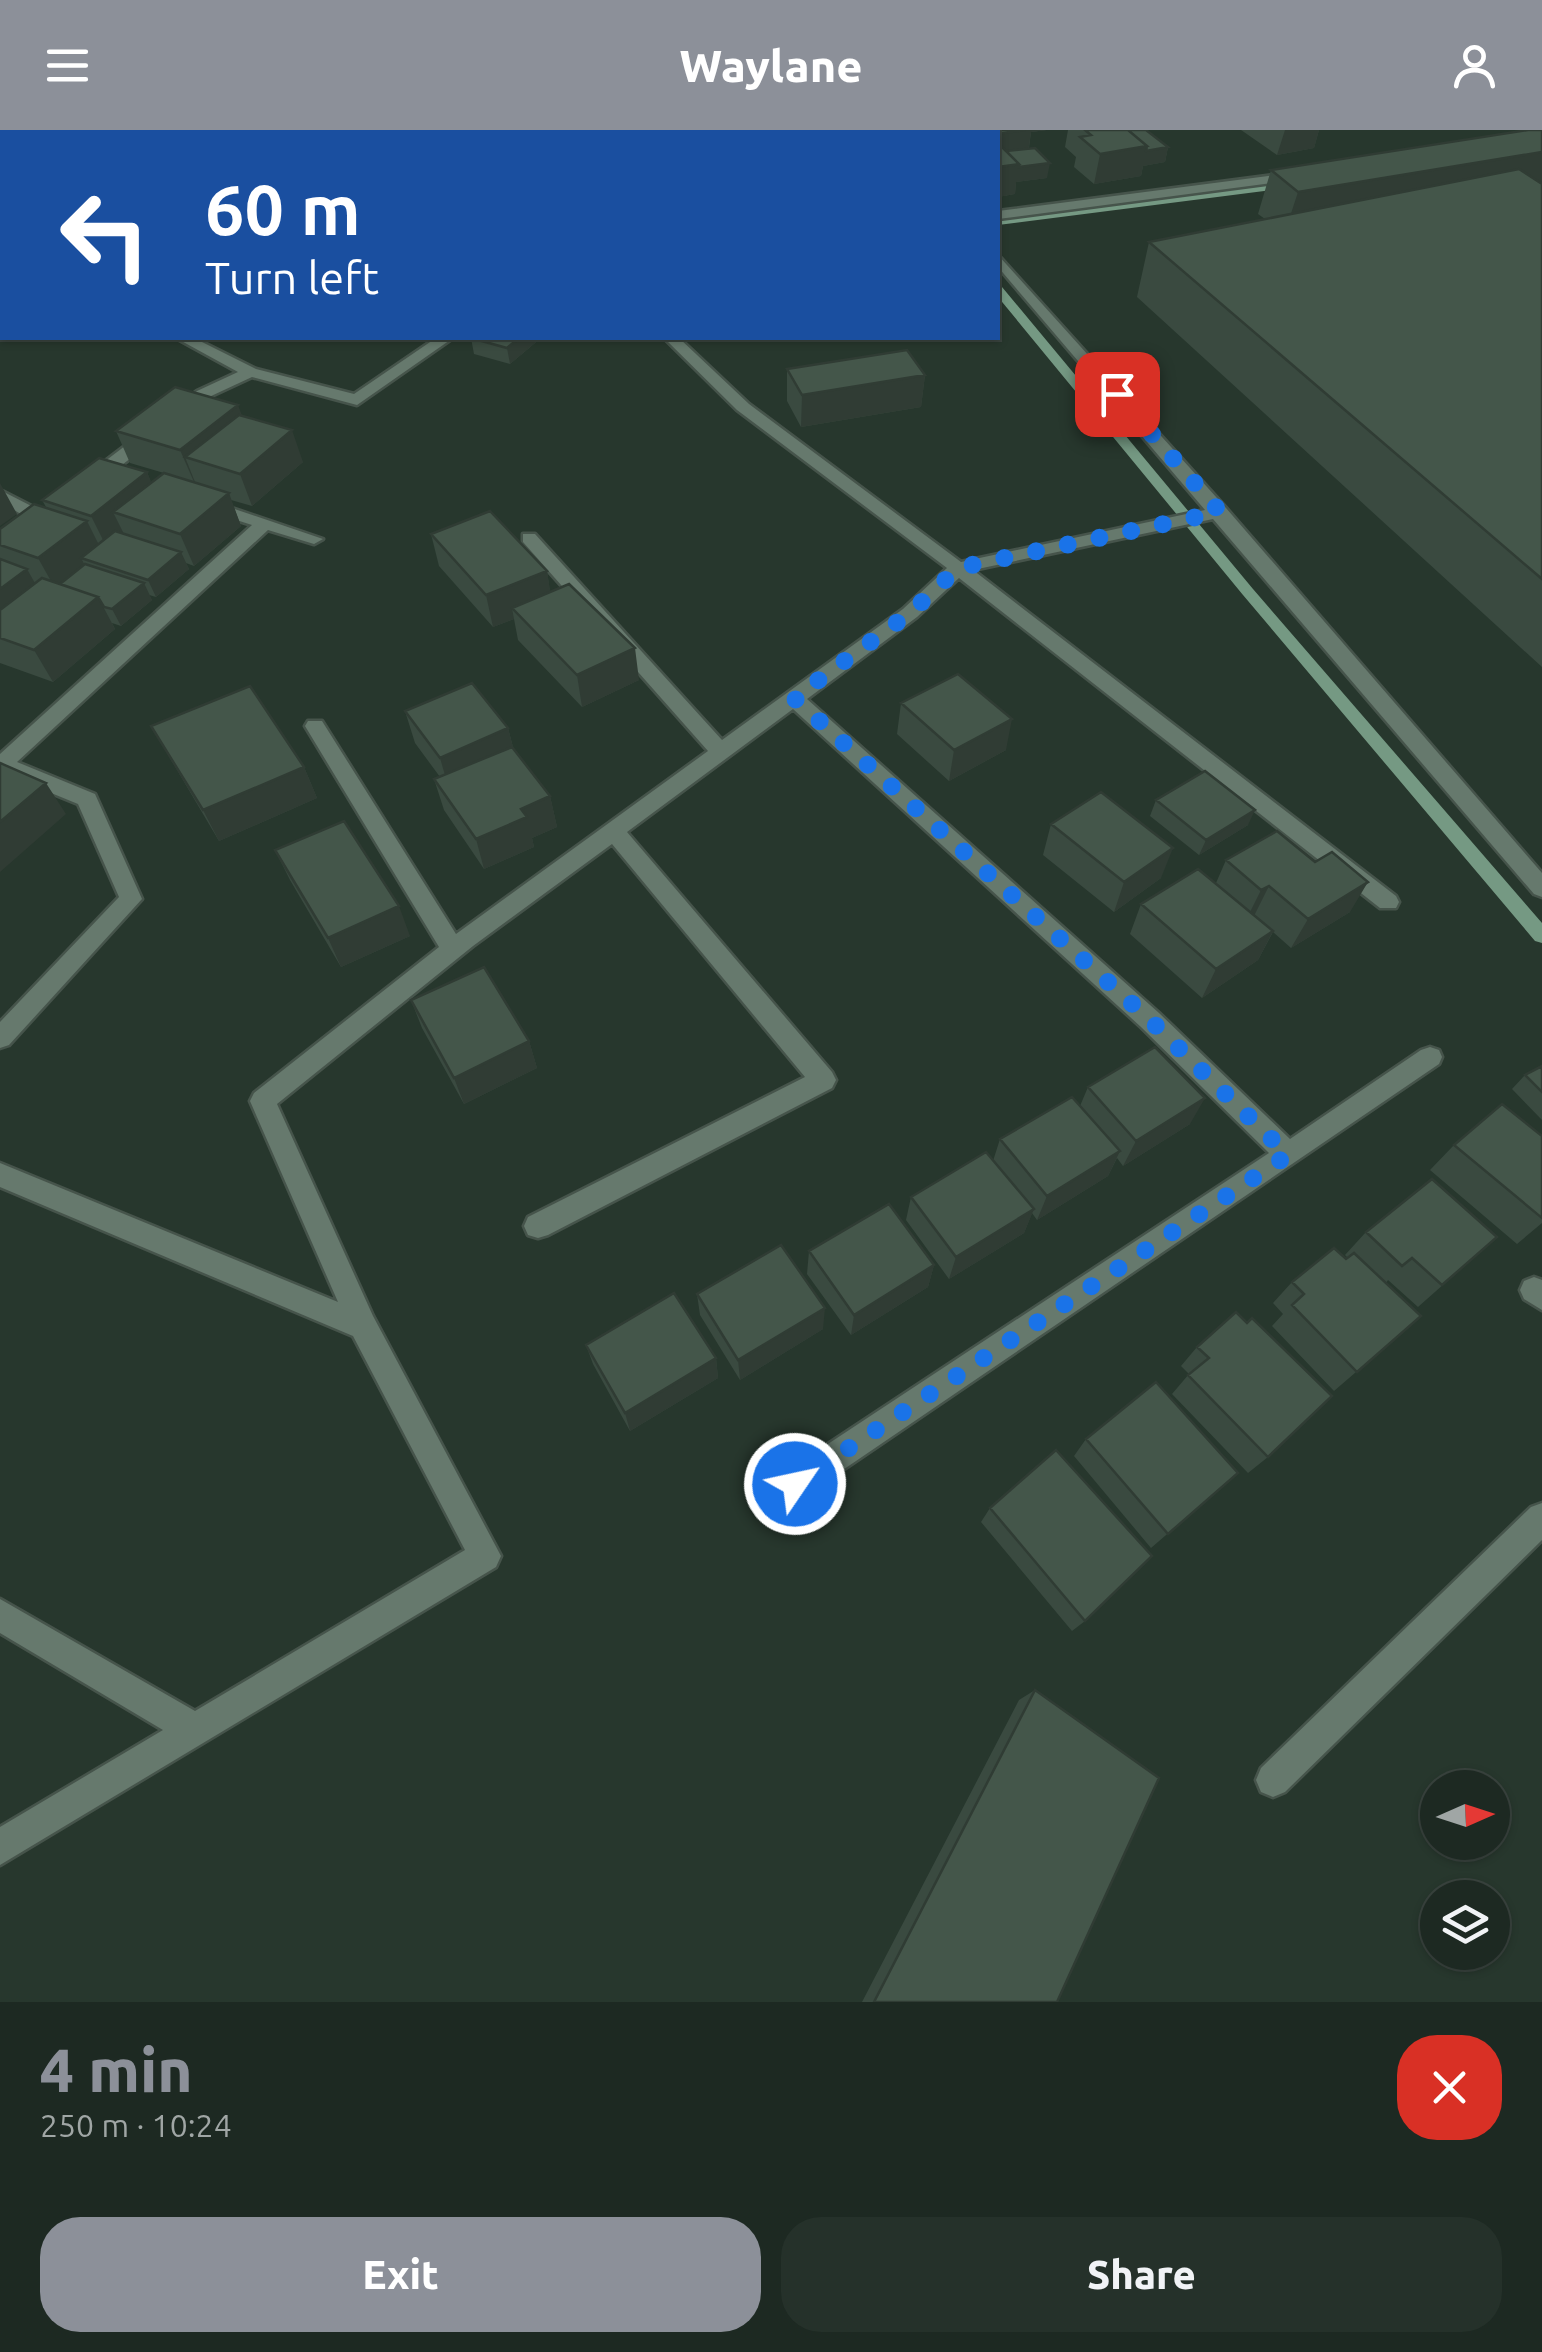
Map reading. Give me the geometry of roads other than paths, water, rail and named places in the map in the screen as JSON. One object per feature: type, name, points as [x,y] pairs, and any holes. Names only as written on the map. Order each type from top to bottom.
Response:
[{"type":"street","points":[[1000,215],[1309,174]]},
{"type":"street","points":[[1000,261],[1210,514],[1542,888]]},
{"type":"street","points":[[188,340],[250,372],[357,400],[442,340]]},
{"type":"street","points":[[674,340],[743,407],[958,568],[1388,902]]},
{"type":"street","points":[[72,495],[112,474],[204,394],[250,372]]},
{"type":"street","points":[[0,495],[42,518]]},
{"type":"street","points":[[193,500],[314,539]]},
{"type":"street","points":[[0,1847],[486,1556],[363,1326],[264,1101],[453,950],[910,613],[958,568],[1210,514]]},
{"type":"street","points":[[0,1038],[131,899],[86,799],[0,764],[265,523]]},
{"type":"street","points":[[529,538],[721,752]]},
{"type":"street","points":[[794,698],[1150,1020],[1288,1155]]},
{"type":"street","points":[[315,726],[453,950]]},
{"type":"street","points":[[538,1226],[823,1080],[614,830]]},
{"type":"street","points":[[795,1484],[1430,1057]]},
{"type":"street","points":[[0,1175],[363,1326]]},
{"type":"street","points":[[1272,1780],[1542,1518]]},
{"type":"street","points":[[0,1616],[196,1730]]},
{"type":"waterway","points":[[1000,222],[1292,185]]},
{"type":"waterway","points":[[1000,292],[1248,592],[1542,936]]}]
